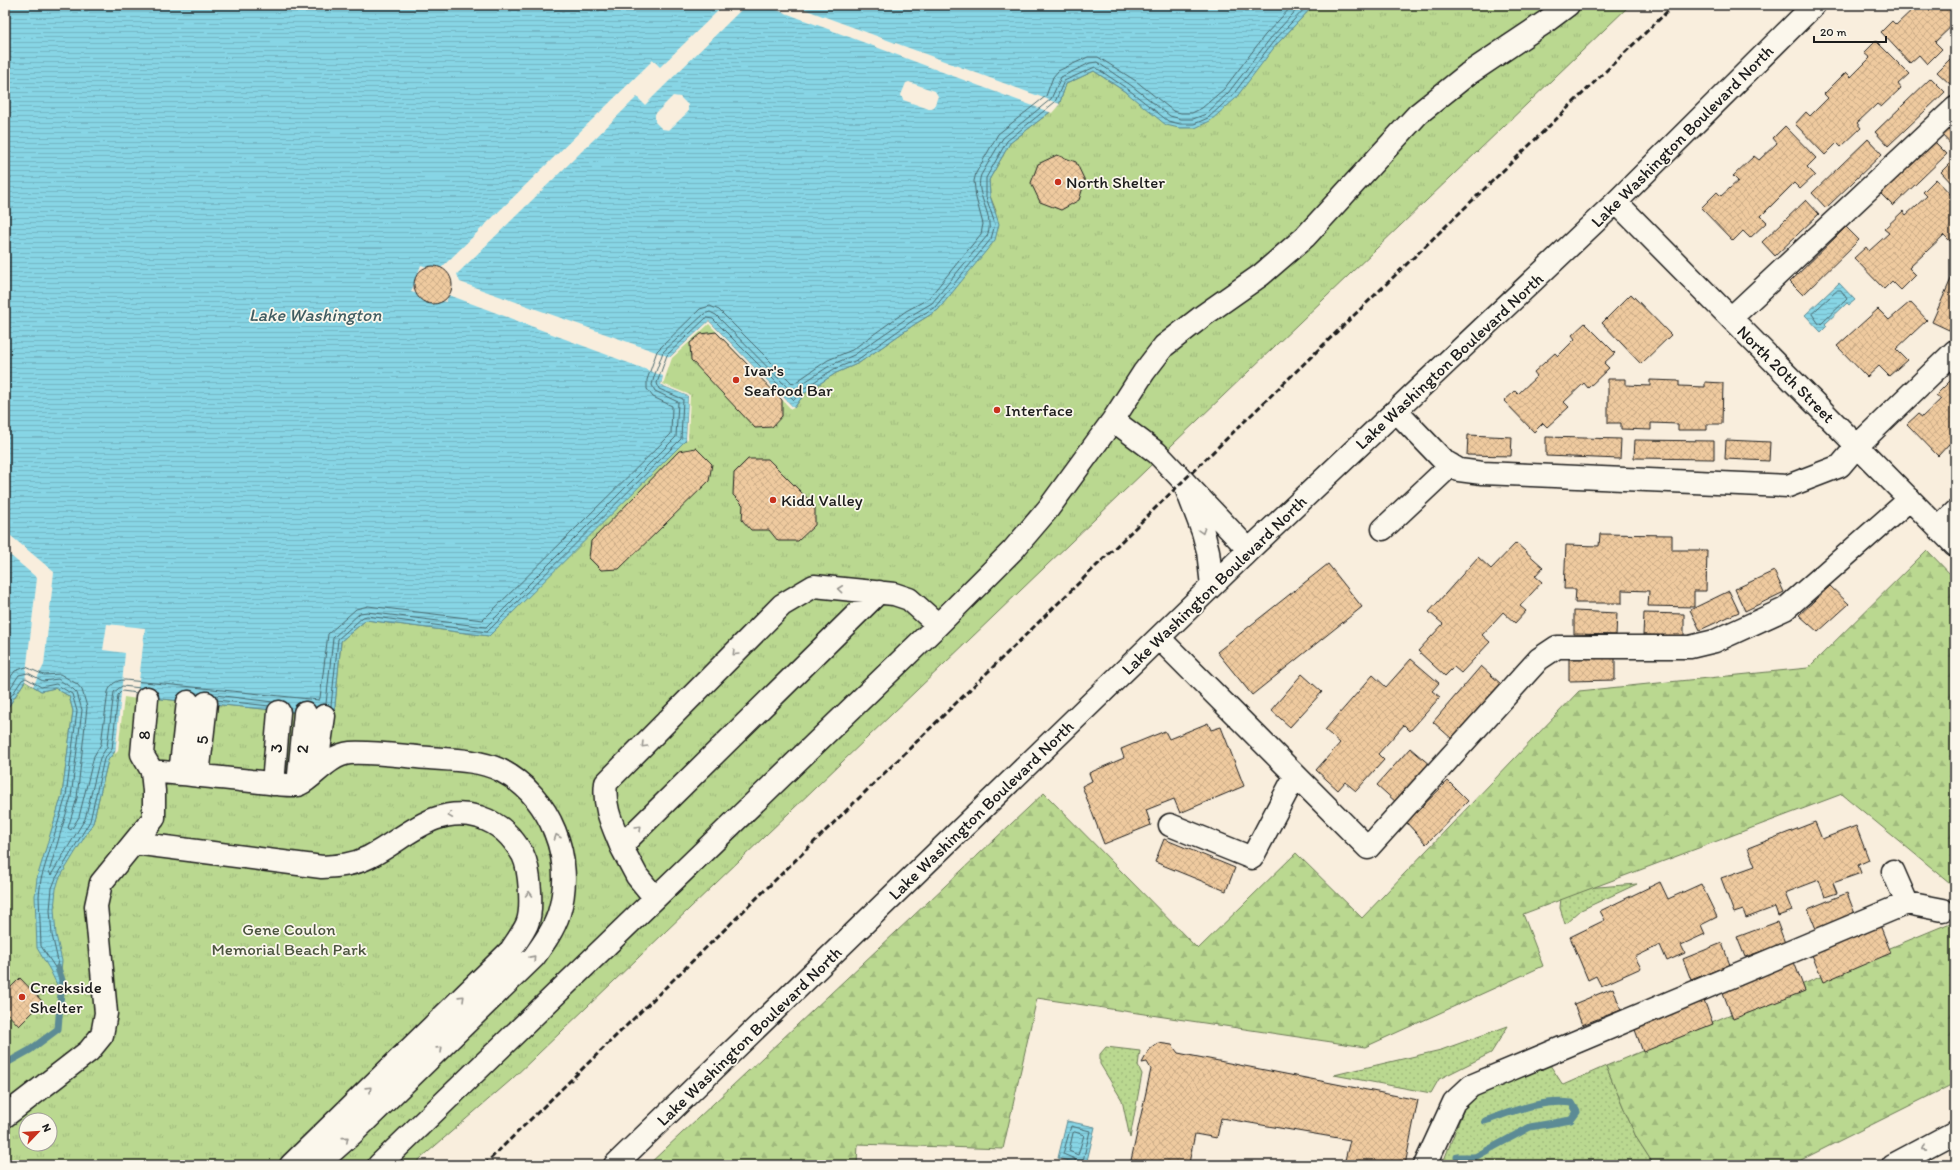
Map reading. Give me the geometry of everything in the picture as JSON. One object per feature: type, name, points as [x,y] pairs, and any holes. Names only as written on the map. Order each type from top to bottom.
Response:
[{"type":"main road","points":[[379,1165],[938,625],[1013,550],[1048,509],[1113,420],[1144,372],[1164,346],[1204,315],[1261,275],[1305,237],[1418,114],[1468,74],[1568,5]]},
{"type":"main road","name":"Lake Washington Boulevard North","points":[[615,1165],[1249,550],[1616,202],[1814,5]]},
{"type":"main road","points":[[1731,318],[1955,108]]},
{"type":"main road","name":"North 20th Street","points":[[1616,202],[1955,545]]},
{"type":"main road","points":[[1396,411],[1444,461],[1459,470],[1482,473],[1788,486],[1840,466],[1857,446],[1955,351]]},
{"type":"main road","points":[[1113,420],[1157,453],[1249,550]]},
{"type":"main road","points":[[1383,529],[1451,465]]},
{"type":"main road","points":[[1183,481],[1203,532],[1208,551],[1212,586]]},
{"type":"main road","points":[[1158,638],[1368,848],[1539,659],[1557,647],[1683,647],[1715,641],[1785,609],[1910,499]]},
{"type":"main road","points":[[1939,528],[1955,512]]},
{"type":"main road","points":[[655,898],[637,876],[621,846],[607,814],[605,795],[606,783],[782,605],[814,586],[879,592],[894,594],[909,599],[938,625]]},
{"type":"main road","points":[[621,846],[879,592]]},
{"type":"main road","points":[[5,1116],[89,1051],[102,1035],[106,1012],[96,906],[101,883],[154,818],[152,771],[152,698]]},
{"type":"main road","name":"5","points":[[189,775],[197,703]]},
{"type":"main road","name":"3","points":[[265,783],[272,711]]},
{"type":"main road","name":"2","points":[[298,785],[315,715],[316,771]]},
{"type":"main road","points":[[152,771],[298,785],[336,756],[349,753],[479,762],[500,770],[525,788],[542,808],[559,842],[563,864],[564,883],[559,914],[550,934],[534,957],[352,1134],[317,1165]]},
{"type":"main road","points":[[1170,825],[1252,858],[1295,776]]},
{"type":"main road","points":[[134,843],[322,867],[345,866],[368,857],[419,826],[445,815],[465,813],[493,822],[515,841],[527,862],[530,893],[527,923],[512,950],[291,1165]]},
{"type":"main road","points":[[1893,871],[1907,903]]},
{"type":"main road","points":[[1425,1165],[1454,1102],[1471,1086],[1907,903],[1943,910]]},
{"type":"main road","points":[[1893,1165],[1955,1132]]},
{"type":"green space","name":"Gene Coulon Memorial Beach Park","points":[[1314,5],[1630,5],[511,1080],[413,1165],[5,1165],[5,712],[25,681],[41,691],[55,688],[69,696],[73,711],[62,795],[38,878],[93,823],[108,760],[116,750],[122,695],[334,716],[341,641],[366,620],[489,636],[661,385],[670,357],[709,321],[794,408],[805,393],[836,373],[859,363],[938,310],[996,211],[990,196],[989,180],[1010,143],[1059,105],[1066,84],[1094,71],[1127,93],[1276,45]]},
{"type":"green space","points":[[1927,550],[1955,579],[1955,887],[1842,794],[1523,914],[1543,966],[1365,1047],[1037,998],[1003,1149],[858,1144],[857,1165],[648,1165],[1044,793],[1198,949],[1296,853],[1362,918],[1579,691],[1808,668]]},
{"type":"green space","points":[[1637,884],[1581,910],[1565,924],[1560,908],[1561,897],[1585,888]]},
{"type":"green space","points":[[1955,921],[1955,1083],[1791,1165],[1654,1165],[1636,1137],[1606,1066]]},
{"type":"green space","points":[[1508,1026],[1491,1053],[1439,1079],[1431,1093],[1334,1075],[1441,1050]]},
{"type":"green space","points":[[1106,1047],[1140,1051],[1138,1066],[1142,1074],[1130,1138],[1122,1100],[1100,1064],[1100,1054]]},
{"type":"green space","points":[[1550,1065],[1563,1085],[1606,1066],[1636,1137],[1654,1165],[1442,1165],[1465,1106],[1479,1094]]},
{"type":"water","name":"Lake Washington","points":[[5,5],[1314,5],[1276,45],[1235,99],[1210,121],[1195,128],[1179,128],[1166,125],[1127,93],[1094,71],[1066,84],[1059,105],[1010,143],[989,180],[990,196],[999,224],[995,240],[938,310],[859,363],[836,373],[805,393],[794,408],[709,321],[670,357],[661,385],[688,396],[686,440],[489,636],[366,620],[341,641],[334,716],[122,695],[116,750],[108,760],[93,823],[59,879],[56,889],[54,909],[56,935],[62,961],[59,989],[37,948],[35,896],[37,878],[62,795],[73,711],[69,696],[55,688],[41,691],[25,681],[5,712]]},
{"type":"water","points":[[1839,283],[1855,300],[1849,305],[1847,303],[1825,324],[1827,326],[1821,332],[1805,315]]},
{"type":"water","points":[[1067,1121],[1095,1127],[1086,1165],[1072,1165],[1072,1162],[1058,1158]]},
{"type":"pier","points":[[721,5],[746,5],[645,105],[637,97],[457,274],[460,282],[670,357],[709,321],[794,408],[791,409],[709,324],[672,358],[663,384],[690,395],[688,439],[686,440],[688,396],[661,385],[663,376],[449,295],[446,302],[411,292],[421,265],[437,270],[441,268],[653,60],[660,67],[720,9]]},
{"type":"pier","points":[[764,5],[793,5],[1060,104],[1052,113]]},
{"type":"pier","points":[[909,82],[935,91],[938,96],[934,107],[929,109],[903,100],[901,95],[906,83]]},
{"type":"pier","points":[[673,96],[680,97],[688,105],[688,112],[669,130],[662,129],[655,122],[655,114]]},
{"type":"pier","points":[[5,531],[54,572],[44,665],[33,686],[25,681],[37,578],[5,551]]},
{"type":"pier","points":[[107,624],[145,628],[137,699],[124,697],[118,751],[115,754],[125,653],[103,650]]},
{"type":"building","points":[[1913,5],[1955,5],[1955,23],[1935,42],[1942,49],[1927,64],[1919,55],[1910,63],[1881,32],[1892,21],[1896,25],[1915,7]]},
{"type":"building","points":[[1876,41],[1909,74],[1898,84],[1901,88],[1881,107],[1877,104],[1857,123],[1861,128],[1841,147],[1837,143],[1825,155],[1795,124],[1806,112],[1810,116],[1828,98],[1824,94],[1846,72],[1851,77],[1870,58],[1864,53]]},
{"type":"building","points":[[1955,54],[1955,81],[1951,85],[1937,72]]},
{"type":"building","points":[[1931,78],[1945,92],[1888,146],[1875,132]]},
{"type":"building","points":[[1955,120],[1955,147],[1954,148],[1941,134]]},
{"type":"building","points":[[1785,126],[1816,158],[1807,167],[1815,175],[1800,189],[1794,183],[1761,216],[1767,222],[1750,238],[1743,231],[1733,241],[1701,208],[1717,192],[1721,196],[1738,181],[1733,176],[1754,156],[1759,160],[1777,143],[1773,138]]},
{"type":"building","points":[[1868,139],[1882,154],[1826,208],[1812,193]]},
{"type":"building","points":[[1934,141],[1947,154],[1893,206],[1880,193]]},
{"type":"building","name":"North Shelter","points":[[1057,155],[1076,162],[1085,181],[1079,200],[1061,210],[1040,202],[1031,183],[1038,164]]},
{"type":"building","points":[[1952,161],[1955,164],[1955,187],[1941,172]]},
{"type":"building","points":[[1936,179],[1955,199],[1955,237],[1950,241],[1944,235],[1909,268],[1916,275],[1901,290],[1892,281],[1884,289],[1854,258],[1866,247],[1869,251],[1889,233],[1884,229],[1903,211],[1906,215],[1927,196],[1923,192]]},
{"type":"building","points":[[1806,200],[1819,214],[1775,256],[1762,242]]},
{"type":"building","points":[[1846,227],[1859,240],[1803,295],[1790,282]]},
{"type":"building","points":[[433,266],[443,269],[449,275],[452,285],[449,295],[443,301],[433,304],[423,301],[417,295],[414,285],[417,275],[423,269]]},
{"type":"building","points":[[1955,270],[1955,317],[1949,330],[1932,322]]},
{"type":"building","points":[[1631,294],[1671,335],[1641,364],[1602,323]]},
{"type":"building","points":[[1910,302],[1927,320],[1896,349],[1907,360],[1889,376],[1879,366],[1867,377],[1837,346],[1878,309],[1889,320]]},
{"type":"building","points":[[1585,323],[1615,353],[1604,363],[1609,368],[1588,388],[1584,383],[1564,402],[1569,407],[1547,427],[1543,423],[1534,432],[1504,401],[1515,391],[1518,394],[1537,376],[1534,372],[1555,353],[1558,356],[1575,339],[1572,335]]},
{"type":"building","name":"Ivar's Seafood Bar","points":[[716,332],[782,400],[782,416],[772,427],[755,428],[691,360],[690,343],[701,334]]},
{"type":"building","points":[[1955,376],[1955,447],[1954,448],[1949,444],[1938,456],[1907,424],[1918,414],[1922,417],[1941,399],[1936,395]]},
{"type":"building","points":[[1608,379],[1626,379],[1626,385],[1650,386],[1650,380],[1679,381],[1679,386],[1705,387],[1705,382],[1723,383],[1722,424],[1707,424],[1707,430],[1678,430],[1678,424],[1651,423],[1651,430],[1621,429],[1621,423],[1608,423]]},
{"type":"building","points":[[1468,435],[1512,437],[1511,456],[1467,455]]},
{"type":"building","points":[[1546,437],[1621,439],[1620,459],[1546,456]]},
{"type":"building","points":[[1635,440],[1714,441],[1714,459],[1634,458]]},
{"type":"building","points":[[1726,440],[1770,442],[1769,461],[1725,459]]},
{"type":"building","points":[[696,448],[712,464],[709,481],[619,569],[601,570],[589,558],[591,541],[679,451]]},
{"type":"building","name":"Kidd Valley","points":[[748,459],[768,459],[815,506],[815,525],[798,541],[778,541],[769,530],[751,530],[742,520],[743,505],[733,495],[734,473]]},
{"type":"building","points":[[1600,534],[1672,535],[1672,550],[1707,550],[1706,591],[1694,591],[1694,607],[1648,606],[1649,591],[1622,590],[1622,603],[1575,603],[1576,589],[1564,589],[1566,545],[1599,546]]},
{"type":"building","points":[[1516,543],[1543,567],[1535,576],[1542,582],[1520,606],[1526,611],[1515,623],[1503,612],[1482,635],[1490,642],[1461,673],[1454,667],[1445,676],[1418,651],[1443,624],[1429,612],[1478,557],[1491,569]]},
{"type":"building","points":[[1328,564],[1362,607],[1252,695],[1217,652]]},
{"type":"building","points":[[1774,571],[1784,592],[1745,611],[1735,589]]},
{"type":"building","points":[[1830,586],[1849,604],[1818,632],[1799,615]]},
{"type":"building","points":[[1729,591],[1739,612],[1700,630],[1690,610]]},
{"type":"building","points":[[1574,611],[1617,613],[1616,635],[1574,634]]},
{"type":"building","points":[[1644,613],[1684,614],[1684,636],[1643,635]]},
{"type":"building","points":[[1615,657],[1615,680],[1569,681],[1569,659]]},
{"type":"building","points":[[1411,659],[1439,683],[1432,691],[1440,697],[1410,731],[1404,725],[1378,754],[1384,760],[1356,791],[1345,782],[1338,790],[1316,770],[1340,743],[1325,730],[1373,675],[1386,687]]},
{"type":"building","points":[[1481,666],[1501,684],[1452,739],[1433,722]]},
{"type":"building","points":[[1302,674],[1322,692],[1290,727],[1271,710]]},
{"type":"building","points":[[1208,723],[1211,730],[1221,727],[1244,786],[1180,813],[1174,799],[1146,810],[1151,825],[1104,844],[1082,786],[1092,781],[1089,773],[1124,758],[1121,749],[1165,731],[1169,739]]},
{"type":"building","points":[[1410,748],[1430,765],[1397,803],[1377,785]]},
{"type":"building","points":[[1448,781],[1468,801],[1426,844],[1406,822]]},
{"type":"building","points":[[1815,822],[1822,839],[1856,826],[1869,860],[1858,865],[1861,873],[1833,883],[1837,893],[1825,897],[1819,880],[1785,893],[1792,911],[1778,916],[1775,907],[1746,918],[1743,910],[1734,913],[1721,878],[1755,866],[1748,848]]},
{"type":"building","points":[[1164,839],[1235,868],[1226,891],[1155,862]]},
{"type":"building","points":[[1660,882],[1668,899],[1701,884],[1717,917],[1701,925],[1705,934],[1681,945],[1685,953],[1667,961],[1660,945],[1635,957],[1641,968],[1601,986],[1596,976],[1588,980],[1570,937],[1605,920],[1600,911]]},
{"type":"building","points":[[1847,893],[1855,914],[1816,929],[1808,909]]},
{"type":"building","points":[[1777,922],[1785,943],[1745,957],[1737,937]]},
{"type":"building","points":[[1880,925],[1891,953],[1823,982],[1812,955]]},
{"type":"building","points":[[1722,943],[1730,965],[1691,980],[1683,959]]},
{"type":"building","points":[[1794,962],[1805,991],[1733,1019],[1722,990]]},
{"type":"building","name":"Creekside Shelter","points":[[20,978],[43,1002],[19,1026],[5,1011],[5,993]]},
{"type":"building","points":[[1613,988],[1621,1010],[1582,1025],[1574,1004]]},
{"type":"building","points":[[1704,1000],[1713,1024],[1643,1052],[1634,1027]]},
{"type":"building","points":[[1158,1043],[1172,1045],[1178,1053],[1418,1100],[1405,1165],[1369,1165],[1345,1160],[1350,1140],[1221,1118],[1217,1138],[1195,1134],[1189,1163],[1198,1165],[1130,1165],[1151,1069],[1147,1062],[1142,1063],[1149,1050]]},
{"type":"waterway","points":[[5,1064],[30,1050],[58,1029],[62,980],[58,968]]},
{"type":"waterway","points":[[1457,1157],[1475,1157],[1530,1127],[1571,1120],[1577,1112],[1572,1103],[1561,1102],[1538,1104],[1485,1121]]},
{"type":"railway","points":[[484,1165],[1183,481],[1674,5]]},
{"type":"place","name":"North Shelter","points":[[1058,182]]},
{"type":"place","name":"Ivar's Seafood Bar","points":[[736,380]]},
{"type":"place","name":"Interface","points":[[997,410]]},
{"type":"place","name":"Kidd Valley","points":[[773,500]]},
{"type":"place","name":"Creekside Shelter","points":[[22,997]]}]
